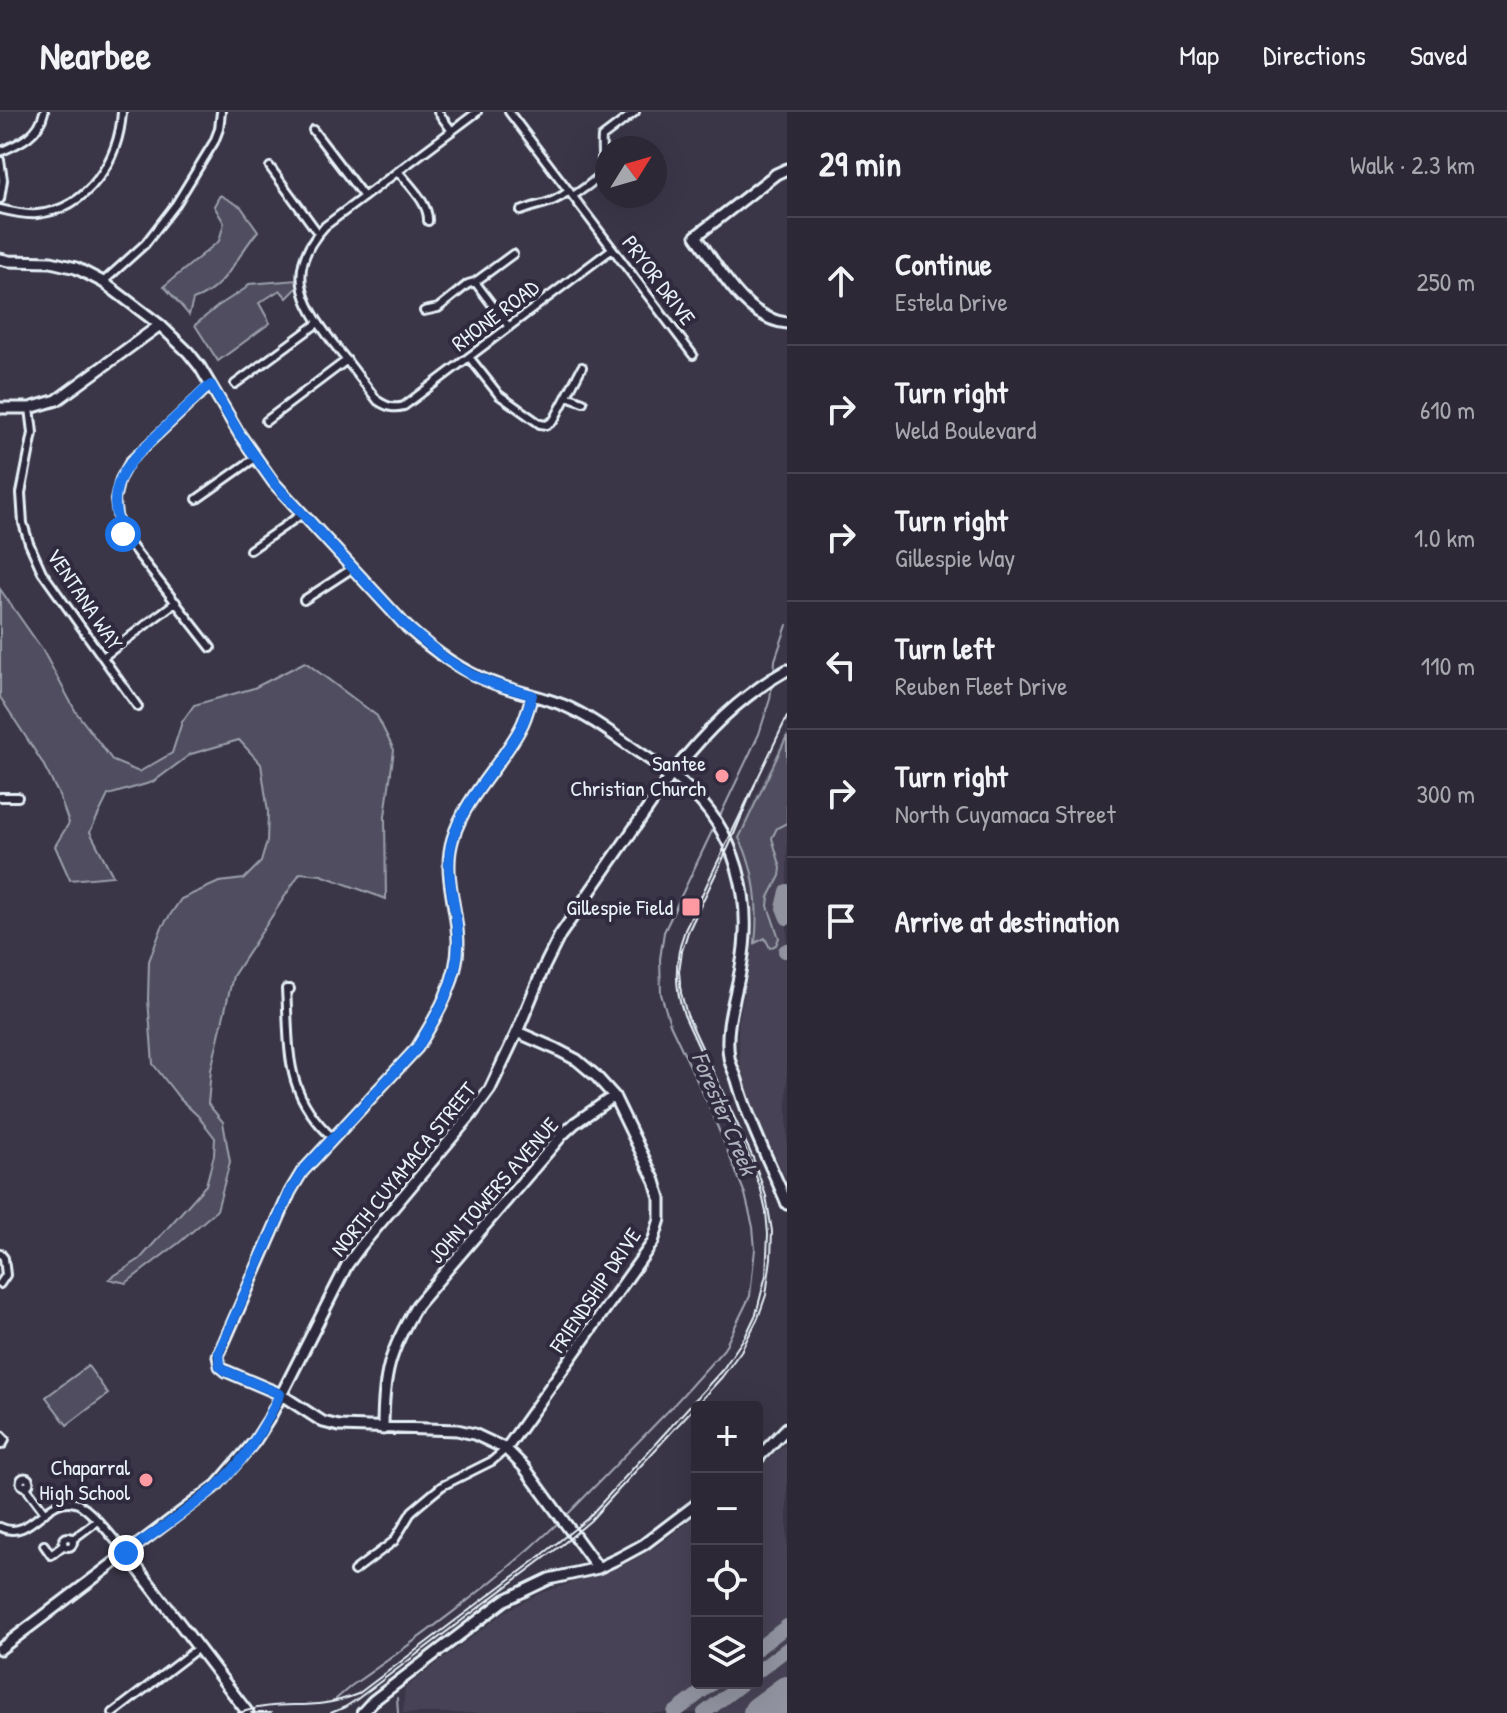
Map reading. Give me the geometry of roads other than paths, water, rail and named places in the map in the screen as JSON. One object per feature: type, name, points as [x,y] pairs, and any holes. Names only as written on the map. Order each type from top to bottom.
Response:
[{"type":"main road","points":[[787,169],[776,174],[696,236],[741,298],[756,313],[787,323]]},
{"type":"main road","points":[[0,259],[63,264],[76,268],[103,282],[160,325],[188,352],[274,483],[407,627],[470,674],[561,704],[584,716],[671,775],[709,811],[735,859],[746,916],[745,941],[732,1008],[729,1059],[757,1136],[787,1204]]},
{"type":"main road","points":[[0,408],[30,408],[65,395],[160,325]]},
{"type":"main road","name":"NORTH CUYAMACA STREET","points":[[0,1649],[217,1485],[255,1441],[347,1265],[490,1089],[560,935],[671,775],[711,727],[763,684],[786,670]]},
{"type":"main road","points":[[532,695],[520,729],[465,812],[452,840],[448,877],[458,939],[457,957],[451,982],[431,1026],[417,1048],[302,1172],[290,1192],[219,1352],[220,1366],[280,1394],[323,1422],[383,1429],[457,1430],[474,1434],[506,1449],[524,1467],[598,1568]]},
{"type":"main road","points":[[517,1032],[577,1060],[614,1096]]},
{"type":"main road","name":"JOHN TOWERS AVENUE","points":[[383,1429],[385,1378],[392,1352],[417,1305],[563,1134],[614,1096]]},
{"type":"main road","name":"FRIENDSHIP DRIVE","points":[[506,1449],[653,1242],[657,1231],[660,1198],[655,1181],[614,1096]]},
{"type":"main road","points":[[763,1453],[787,1428]]},
{"type":"main road","points":[[362,1713],[373,1701],[505,1600],[549,1579],[598,1568],[643,1545],[691,1509]]},
{"type":"main road","points":[[126,1553],[248,1713]]},
{"type":"street","points":[[0,152],[33,134],[44,112]]},
{"type":"street","points":[[0,209],[26,214],[49,212],[82,196],[99,177],[112,155],[122,112]]},
{"type":"street","points":[[103,282],[145,244],[176,204],[214,142],[221,112]]},
{"type":"street","points":[[438,112],[452,131]]},
{"type":"street","points":[[266,421],[347,360],[305,301],[301,284],[307,249],[326,225],[477,112]]},
{"type":"street","name":"PRYOR DRIVE","points":[[509,112],[693,355]]},
{"type":"street","points":[[521,211],[571,194],[598,177],[602,170],[602,137],[635,112]]},
{"type":"street","points":[[313,130],[364,197]]},
{"type":"street","points":[[0,160],[3,176],[0,199]]},
{"type":"street","points":[[270,167],[318,233]]},
{"type":"street","points":[[398,171],[429,212],[428,221]]},
{"type":"street","name":"RHONE ROAD","points":[[347,360],[378,401],[386,406],[404,406],[612,249]]},
{"type":"street","points":[[424,311],[438,308],[513,254]]},
{"type":"street","points":[[475,282],[509,327]]},
{"type":"street","points":[[235,384],[318,323]]},
{"type":"street","points":[[469,357],[499,395],[540,424],[547,425],[554,420],[582,367]]},
{"type":"street","points":[[211,385],[130,461],[116,493],[116,514],[123,534],[211,648]]},
{"type":"street","points":[[567,396],[583,402]]},
{"type":"street","name":"VENTANA WAY","points":[[30,408],[33,433],[21,493],[32,553],[42,572],[138,707]]},
{"type":"street","points":[[197,499],[255,458]]},
{"type":"street","points":[[250,550],[302,514]]},
{"type":"street","points":[[304,600],[353,568]]},
{"type":"street","points":[[103,657],[176,602]]},
{"type":"street","points":[[0,797],[18,797]]},
{"type":"street","points":[[290,989],[286,989],[292,1074],[304,1105],[334,1139]]},
{"type":"street","points":[[0,1253],[4,1258],[6,1275],[0,1284]]},
{"type":"street","points":[[0,1434],[5,1439],[0,1445]]},
{"type":"street","points":[[354,1571],[394,1541],[412,1511],[442,1486],[492,1461],[506,1449]]},
{"type":"street","points":[[25,1486],[45,1513]]},
{"type":"street","points":[[0,1538],[3,1529],[24,1529],[58,1504],[71,1502],[86,1509],[126,1553]]},
{"type":"street","points":[[44,1545],[51,1555],[64,1545],[71,1546],[73,1539],[97,1521]]},
{"type":"street","points":[[113,1713],[198,1648]]},
{"type":"waterway","name":"Forester Creek","points":[[774,673],[775,660],[787,625]]},
{"type":"waterway","name":"Forester Creek","points":[[719,818],[759,734],[772,683]]},
{"type":"waterway","name":"Forester Creek","points":[[565,1517],[724,1349],[750,1296],[755,1249],[745,1194],[709,1106],[670,1024],[661,994],[660,959],[664,932],[714,827]]},
{"type":"waterway","name":"Forester Creek","points":[[336,1699],[485,1587],[560,1521]]},
{"type":"waterway","points":[[397,1698],[398,1713]]},
{"type":"tram line","points":[[238,1713],[270,1706],[326,1703],[358,1694],[587,1519],[723,1369],[746,1335],[756,1314],[766,1275],[766,1212],[749,1157],[684,1015],[678,994],[677,972],[685,930],[755,784]]},
{"type":"railway","points":[[331,1713],[356,1700],[590,1521],[722,1377],[741,1351],[758,1318],[766,1295],[771,1258],[772,1231],[766,1196],[753,1158],[687,1015],[679,971],[688,932],[787,717]]},
{"type":"railway","points":[[251,1713],[271,1713]]},
{"type":"place","name":"Santee Christian Church","points":[[722,776]]},
{"type":"place","name":"Gillespie Field","points":[[691,907]]},
{"type":"place","name":"Chaparral High School","points":[[146,1480]]}]
